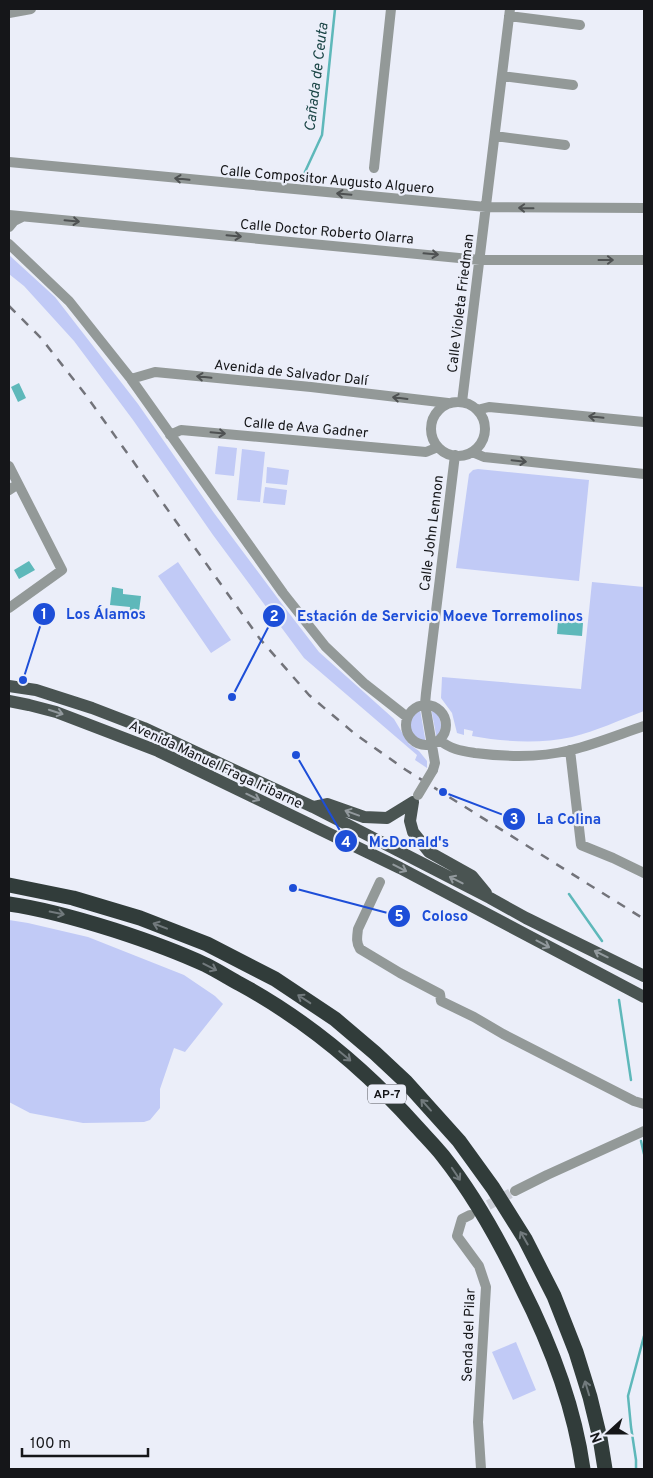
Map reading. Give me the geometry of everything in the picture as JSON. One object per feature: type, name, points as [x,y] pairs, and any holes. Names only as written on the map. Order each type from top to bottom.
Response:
[{"type":"highway","name":"AP-7","points":[[9,885],[82,900],[140,918],[207,944],[275,979],[336,1019],[406,1082],[459,1141],[493,1188],[525,1239],[554,1296],[576,1352],[592,1405],[605,1469]]},
{"type":"highway","name":"AP-7","points":[[9,904],[70,916],[137,937],[207,966],[271,1001],[320,1035],[390,1097],[444,1156],[475,1202],[506,1254],[534,1310],[557,1367],[571,1412],[583,1469]]},
{"type":"main road","name":"Avenida Manuel Fraga Iribarne","points":[[9,686],[36,690],[92,708],[144,728],[313,806],[526,918],[644,976]]},
{"type":"main road","name":"Avenida Manuel Fraga Iribarne","points":[[9,701],[56,712],[158,751],[400,868],[644,997]]},
{"type":"main road","points":[[387,818],[415,799]]},
{"type":"main road","points":[[413,832],[410,821],[415,799]]},
{"type":"main road","points":[[313,806],[327,804],[364,817],[399,820],[413,832],[429,852],[472,876],[490,898]]},
{"type":"street","points":[[9,13],[31,9]]},
{"type":"street","points":[[374,168],[391,9]]},
{"type":"street","points":[[510,12],[580,25]]},
{"type":"street","name":"Calle Violeta Friedman","points":[[462,402],[510,12]]},
{"type":"street","points":[[502,76],[573,85]]},
{"type":"street","points":[[495,136],[565,145]]},
{"type":"street","name":"Calle Compositor Augusto Alguero","points":[[9,162],[486,207],[644,208]]},
{"type":"street","name":"Calle Doctor Roberto Olarra","points":[[9,215],[480,260],[644,260]]},
{"type":"street","points":[[9,227],[14,221],[23,216]]},
{"type":"street","points":[[9,244],[69,301],[131,379],[282,593],[325,646],[364,684],[407,717]]},
{"type":"street","name":"Avenida de Salvador Dalí","points":[[131,379],[155,372],[312,387],[448,404]]},
{"type":"street","points":[[455,402],[462,402],[470,405],[482,416],[484,432],[478,447],[472,452],[455,455],[438,447],[431,431],[432,422],[435,414],[441,408],[455,402]]},
{"type":"street","points":[[477,410],[490,406],[644,422]]},
{"type":"street","name":"Calle de Ava Gadner","points":[[170,435],[181,430],[426,452],[438,447]]},
{"type":"street","points":[[472,452],[491,458],[644,474]]},
{"type":"street","name":"Calle John Lennon","points":[[436,742],[425,704],[455,455]]},
{"type":"street","points":[[9,466],[13,487],[62,570],[9,608]]},
{"type":"street","points":[[415,799],[433,770],[436,742],[446,729],[445,717],[437,707],[425,704],[414,708],[407,717],[406,723],[409,736],[418,744],[436,742],[462,751],[496,756],[545,755],[570,750],[644,726]]},
{"type":"street","points":[[570,750],[581,845],[644,873]]},
{"type":"street","points":[[380,882],[358,929],[356,938],[360,949],[400,974],[440,994],[441,1001],[634,1101],[644,1104]]},
{"type":"street","points":[[515,1192],[547,1175],[644,1132]]},
{"type":"street","name":"Senda del Pilar","points":[[470,1215],[462,1219],[457,1236],[479,1266],[486,1287],[478,1422],[481,1469]]},
{"type":"shaded area","points":[[9,255],[55,297],[138,404],[214,513],[319,652],[394,719],[409,744],[419,751],[427,761],[427,768],[415,760],[417,755],[304,658],[74,341],[24,286],[9,274]]},
{"type":"shaded area","points":[[19,383],[26,398],[18,402],[11,387]]},
{"type":"shaded area","points":[[218,446],[237,448],[234,476],[215,474]]},
{"type":"shaded area","points":[[242,449],[265,452],[260,502],[237,500]]},
{"type":"shaded area","points":[[267,467],[289,470],[287,485],[266,483]]},
{"type":"shaded area","points":[[473,470],[589,480],[579,581],[456,568],[469,474]]},
{"type":"shaded area","points":[[265,487],[287,490],[285,505],[263,503]]},
{"type":"shaded area","points":[[29,561],[35,570],[19,579],[14,570]]},
{"type":"shaded area","points":[[178,562],[231,640],[211,653],[158,576]]},
{"type":"shaded area","points":[[592,582],[644,587],[644,711],[590,732],[560,739],[509,741],[472,736],[473,731],[464,729],[464,735],[457,733],[452,713],[441,698],[442,677],[581,689]]},
{"type":"shaded area","points":[[112,587],[123,589],[123,594],[141,596],[138,619],[129,618],[130,607],[110,605]]},
{"type":"shaded area","points":[[558,621],[583,623],[582,636],[557,634]]},
{"type":"shaded area","points":[[431,708],[438,715],[441,723],[437,740]]},
{"type":"shaded area","points":[[420,709],[426,744],[415,738],[411,728],[412,718]]},
{"type":"shaded area","points":[[9,920],[88,937],[184,975],[215,996],[223,1004],[185,1052],[174,1048],[160,1089],[160,1108],[150,1120],[144,1122],[83,1123],[30,1113],[9,1102]]},
{"type":"shaded area","points":[[516,1342],[536,1390],[513,1400],[492,1352]]},
{"type":"waterway","name":"Cañada de Ceuta","points":[[304,174],[322,135],[335,9]]},
{"type":"waterway","name":"Cañada de Ceuta","points":[[569,894],[602,941]]},
{"type":"waterway","name":"Cañada de Ceuta","points":[[619,1000],[631,1080]]},
{"type":"waterway","name":"Cañada de Ceuta","points":[[641,1141],[644,1154]]},
{"type":"waterway","name":"Cañada de Ceuta","points":[[636,1469],[628,1396],[644,1336]]},
{"type":"tunnel","points":[[475,1212],[515,1191]]},
{"type":"railway","points":[[9,306],[41,338],[85,394],[260,639],[309,695],[355,734],[406,770],[644,919]]},
{"type":"place","name":"Los Álamos","points":[[23,680]]},
{"type":"place","name":"Estación de Servicio Moeve Torremolinos","points":[[232,697]]},
{"type":"place","name":"McDonald's","points":[[296,755]]},
{"type":"place","name":"La Colina","points":[[443,792]]},
{"type":"place","name":"Coloso","points":[[293,888]]}]
